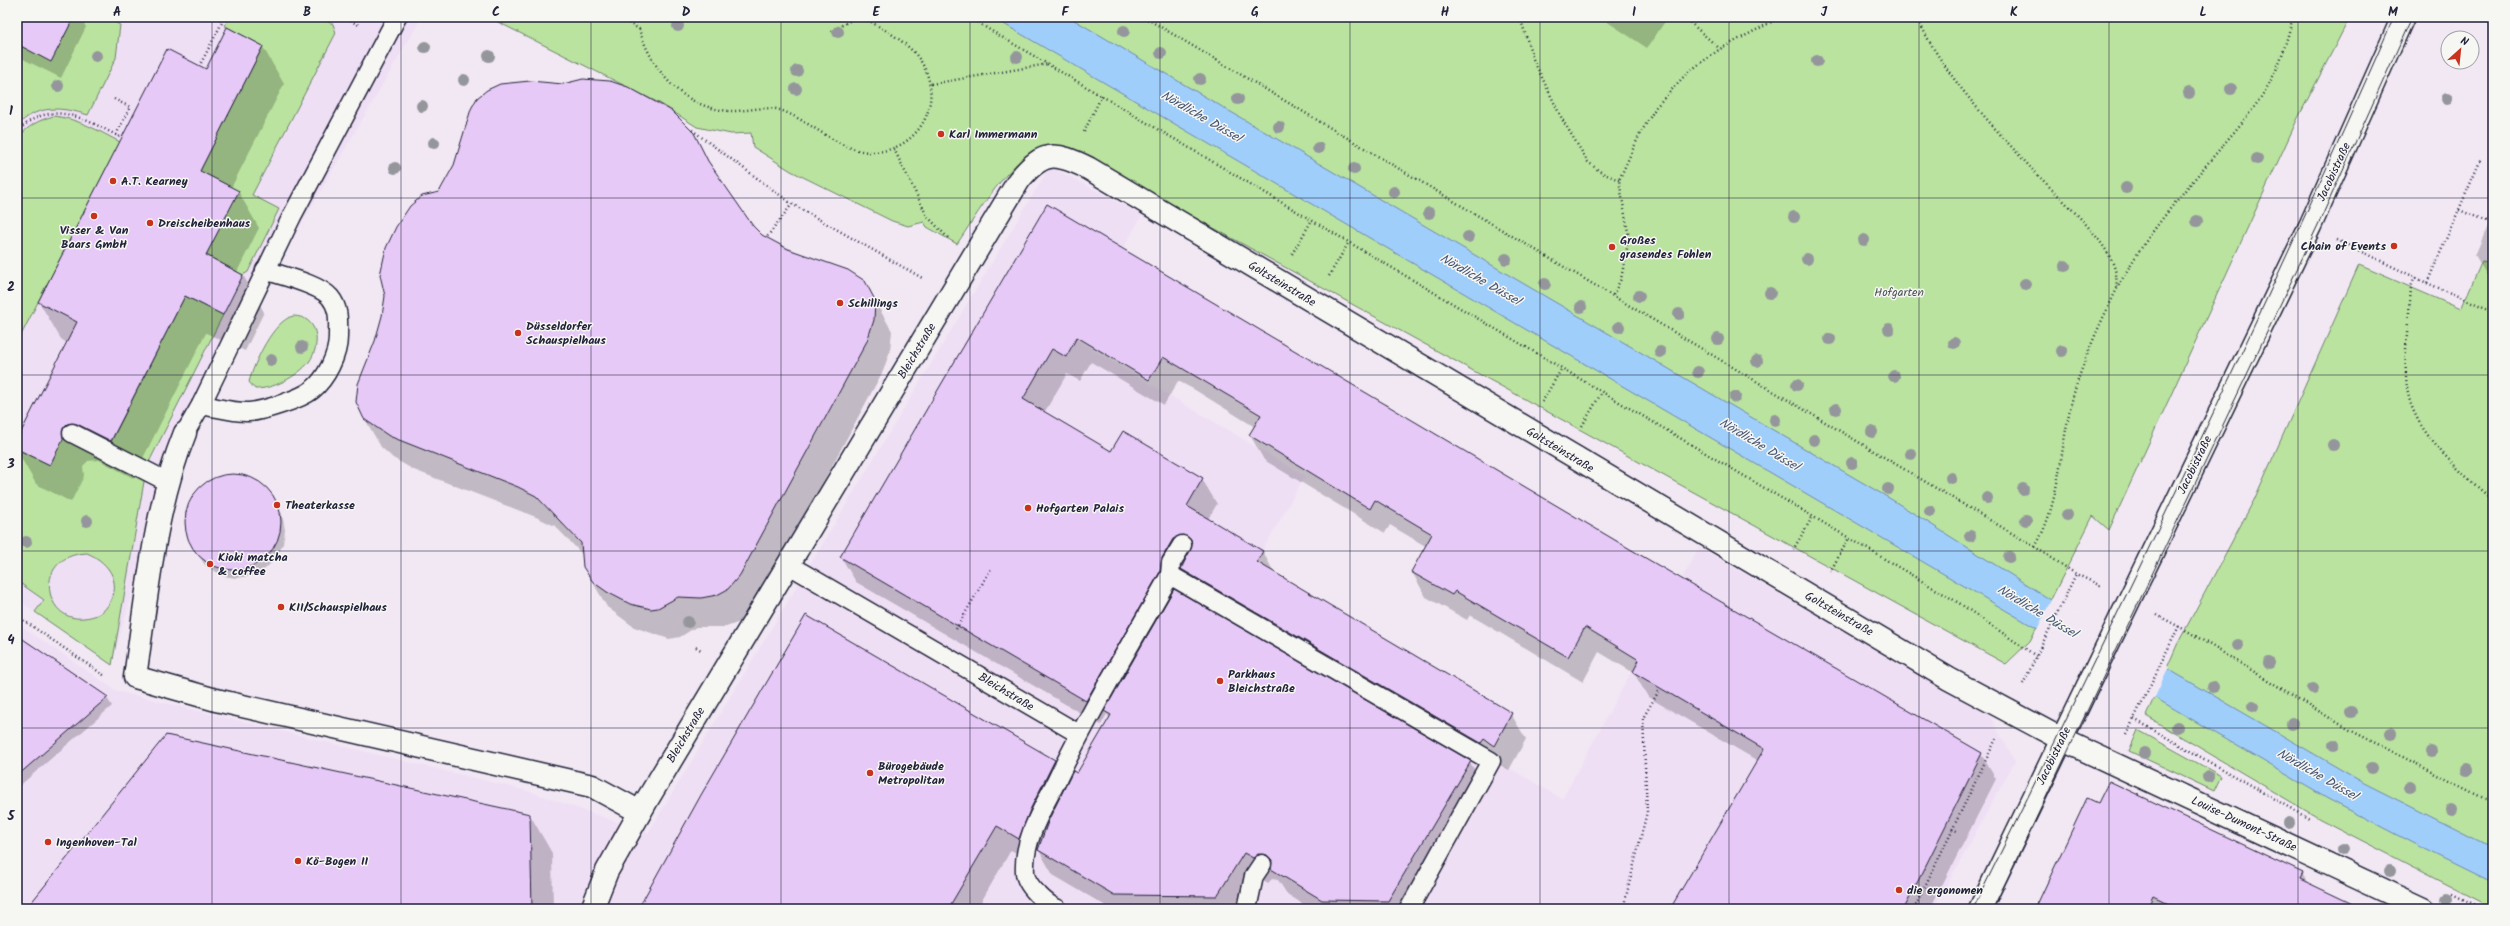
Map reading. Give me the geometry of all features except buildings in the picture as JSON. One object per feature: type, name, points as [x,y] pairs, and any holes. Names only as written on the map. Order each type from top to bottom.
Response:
[{"type":"street","name":"Jacobistraße","points":[[1980,909],[2063,740],[2090,681],[2310,226],[2402,17]]},
{"type":"street","name":"Bleichstraße","points":[[592,909],[607,871],[640,812],[1019,180],[1032,164],[1046,158],[1060,156]]},
{"type":"street","name":"Goltsteinstraße","points":[[1060,156],[1088,168],[1776,578],[1949,678],[2063,740]]},
{"type":"street","points":[[184,433],[171,468],[168,482],[148,584],[135,676],[216,700],[592,786],[640,812]]},
{"type":"street","name":"Louise-Dumont-Straße","points":[[2063,740],[2424,909]]},
{"type":"lane","points":[[184,433],[201,405],[265,270],[376,53],[397,17]]},
{"type":"lane","points":[[201,405],[248,412],[273,406],[311,391],[324,378],[338,345],[339,313],[330,297],[321,290],[265,270]]},
{"type":"lane","points":[[72,433],[168,482]]},
{"type":"lane","points":[[1058,909],[1037,894],[1025,874],[1026,851],[1034,826],[1079,734],[1170,576],[1171,563],[1182,546]]},
{"type":"lane","name":"Bleichstraße","points":[[789,565],[1079,734]]},
{"type":"lane","points":[[1170,576],[1491,761],[1409,909]]},
{"type":"lane","points":[[1247,909],[1254,876],[1262,864]]},
{"type":"path","points":[[216,17],[223,20]]},
{"type":"path","points":[[201,63],[225,17]]},
{"type":"path","points":[[618,17],[639,29],[644,43],[668,83],[687,98],[702,105],[729,111],[779,110],[859,150],[882,151],[894,149],[908,140],[920,125],[929,108],[931,84],[915,54],[885,29],[862,17]]},
{"type":"path","points":[[831,32],[857,17]]},
{"type":"path","points":[[968,17],[1959,603],[2036,656]]},
{"type":"path","points":[[1144,17],[2035,547],[2076,574],[2129,601]]},
{"type":"path","points":[[1520,17],[1533,59],[1569,131],[1588,162],[1602,173],[1619,180]]},
{"type":"path","points":[[1684,17],[1720,49]]},
{"type":"path","points":[[1613,295],[1621,279],[1628,238],[1619,180],[1639,136],[1656,107],[1687,73],[1720,49],[1781,17]]},
{"type":"path","points":[[1917,17],[1930,45],[1966,93],[2030,167],[2084,223],[2104,248],[2115,269],[2117,289]]},
{"type":"path","points":[[2035,547],[2050,518],[2054,504],[2068,418],[2082,372],[2117,289],[2168,211],[2239,125],[2268,86],[2284,51],[2293,17]]},
{"type":"path","points":[[931,84],[1048,64]]},
{"type":"path","points":[[1060,156],[1077,146],[1102,95]]},
{"type":"path","points":[[114,99],[130,107],[116,135]]},
{"type":"path","points":[[17,132],[36,117],[60,112],[82,119],[120,137]]},
{"type":"path","points":[[692,130],[792,204],[918,276]]},
{"type":"path","points":[[894,149],[927,216],[970,261]]},
{"type":"path","points":[[2427,283],[2481,159]]},
{"type":"path","points":[[767,237],[792,204]]},
{"type":"path","points":[[2459,210],[2489,222]]},
{"type":"path","points":[[1276,281],[1312,220]]},
{"type":"path","points":[[2310,226],[2427,283],[2493,310]]},
{"type":"path","points":[[1314,303],[1350,242]]},
{"type":"path","points":[[2416,277],[2411,287],[2406,369],[2407,388],[2415,416],[2422,428],[2457,467],[2493,501]]},
{"type":"path","points":[[1526,429],[1562,368]]},
{"type":"path","points":[[1566,453],[1602,392]]},
{"type":"path","points":[[1776,578],[1813,516]]},
{"type":"path","points":[[1815,600],[1850,538]]},
{"type":"path","points":[[942,653],[992,567]]},
{"type":"path","points":[[2029,672],[2076,574]]},
{"type":"path","points":[[2152,612],[2178,626],[2348,729],[2493,803]]},
{"type":"path","points":[[17,616],[106,677],[135,676]]},
{"type":"path","points":[[2137,711],[2178,626]]},
{"type":"path","points":[[696,647],[701,650]]},
{"type":"path","points":[[1623,909],[1647,812],[1643,718],[1660,689]]},
{"type":"path","points":[[2134,718],[2317,823]]},
{"type":"path","points":[[1914,909],[1995,742]]},
{"type":"path","points":[[1952,829],[1959,832]]},
{"type":"path","points":[[2450,893],[2484,909]]},
{"type":"shaded area","points":[[17,17],[422,17],[181,431],[167,467],[112,665],[17,600]]},
{"type":"shaded area","points":[[1050,166],[1142,215],[1073,338],[1305,476],[1232,604],[1562,799],[1699,547],[1990,716],[2015,761],[1934,909],[17,909],[17,623],[117,691],[532,792],[648,833]]},
{"type":"green space","points":[[74,17],[105,17],[120,25],[116,58],[88,115],[69,110],[50,109],[33,114],[17,126],[17,44],[51,61]]},
{"type":"green space","points":[[229,17],[318,17],[333,24],[336,33],[252,195],[279,209],[248,272],[243,275],[206,255],[238,191],[200,171],[263,46],[225,26]]},
{"type":"green space","name":"Hofgarten","points":[[488,17],[2350,17],[2297,120],[2109,530],[2093,516],[2030,641],[2006,664],[1070,149],[1045,147],[1033,151],[1021,160],[1008,173],[984,203],[957,244],[927,227],[924,222],[908,226],[892,221],[791,171],[753,147],[751,133],[731,134],[697,127],[661,104]]},
{"type":"green space","points":[[54,116],[80,123],[120,142],[17,343],[17,139],[25,130],[34,124],[43,119]]},
{"type":"green space","points":[[2482,261],[2493,263],[2493,908],[2320,819],[2146,716],[2177,645],[2254,500],[2359,265],[2461,309]]},
{"type":"green space","points":[[185,296],[223,315],[147,466],[69,427],[71,424],[110,444]]},
{"type":"green space","points":[[293,316],[301,317],[308,321],[312,326],[315,332],[316,340],[316,347],[313,355],[309,362],[298,373],[269,387],[255,389],[249,382],[255,364],[265,344],[278,326],[286,319]]},
{"type":"green space","points":[[65,435],[145,476],[112,665],[35,612],[44,600],[17,581],[17,449],[50,465]],"holes":[[[87,553],[103,563],[112,576],[114,592],[111,600],[106,608],[96,615],[84,618],[70,617],[59,610],[52,600],[50,588],[51,576],[58,565],[69,557]]]},
{"type":"green space","points":[[2138,730],[2221,776],[2214,791],[2129,751]]},
{"type":"water","name":"Nördliche Düssel","points":[[992,17],[1069,17],[1894,501],[2051,600],[2168,669],[2364,783],[2493,848],[2493,883],[2328,799]]},
{"type":"pier","points":[[2052,598],[2169,667],[2154,699],[2036,632]]},
{"type":"tram line","points":[[1973,909],[2241,354],[2394,17]]},
{"type":"tram line","points":[[1993,909],[2318,225],[2412,17]]},
{"type":"place","name":"Karl Immermann","points":[[941,134]]},
{"type":"place","name":"A.T. Kearney","points":[[113,181]]},
{"type":"place","name":"Visser & Van Baars GmbH","points":[[94,216]]},
{"type":"place","name":"Dreischeibenhaus","points":[[150,223]]},
{"type":"place","name":"Chain of Events","points":[[2394,246]]},
{"type":"place","name":"Großes grasendes Fohlen","points":[[1612,247]]},
{"type":"place","name":"Schillings","points":[[840,303]]},
{"type":"place","name":"Düsseldorfer Schauspielhaus","points":[[518,333]]},
{"type":"place","name":"Theaterkasse","points":[[277,505]]},
{"type":"place","name":"Hofgarten Palais","points":[[1028,508]]},
{"type":"place","name":"Kioki matcha & coffee","points":[[210,564]]},
{"type":"place","name":"KII/Schauspielhaus","points":[[281,607]]},
{"type":"place","name":"Parkhaus Bleichstraße","points":[[1220,681]]},
{"type":"place","name":"Bürogebäude Metropolitan","points":[[870,773]]},
{"type":"place","name":"Ingenhoven-Tal","points":[[48,842]]},
{"type":"place","name":"Kö-Bogen II","points":[[298,861]]},
{"type":"place","name":"die ergonomen","points":[[1899,890]]}]
